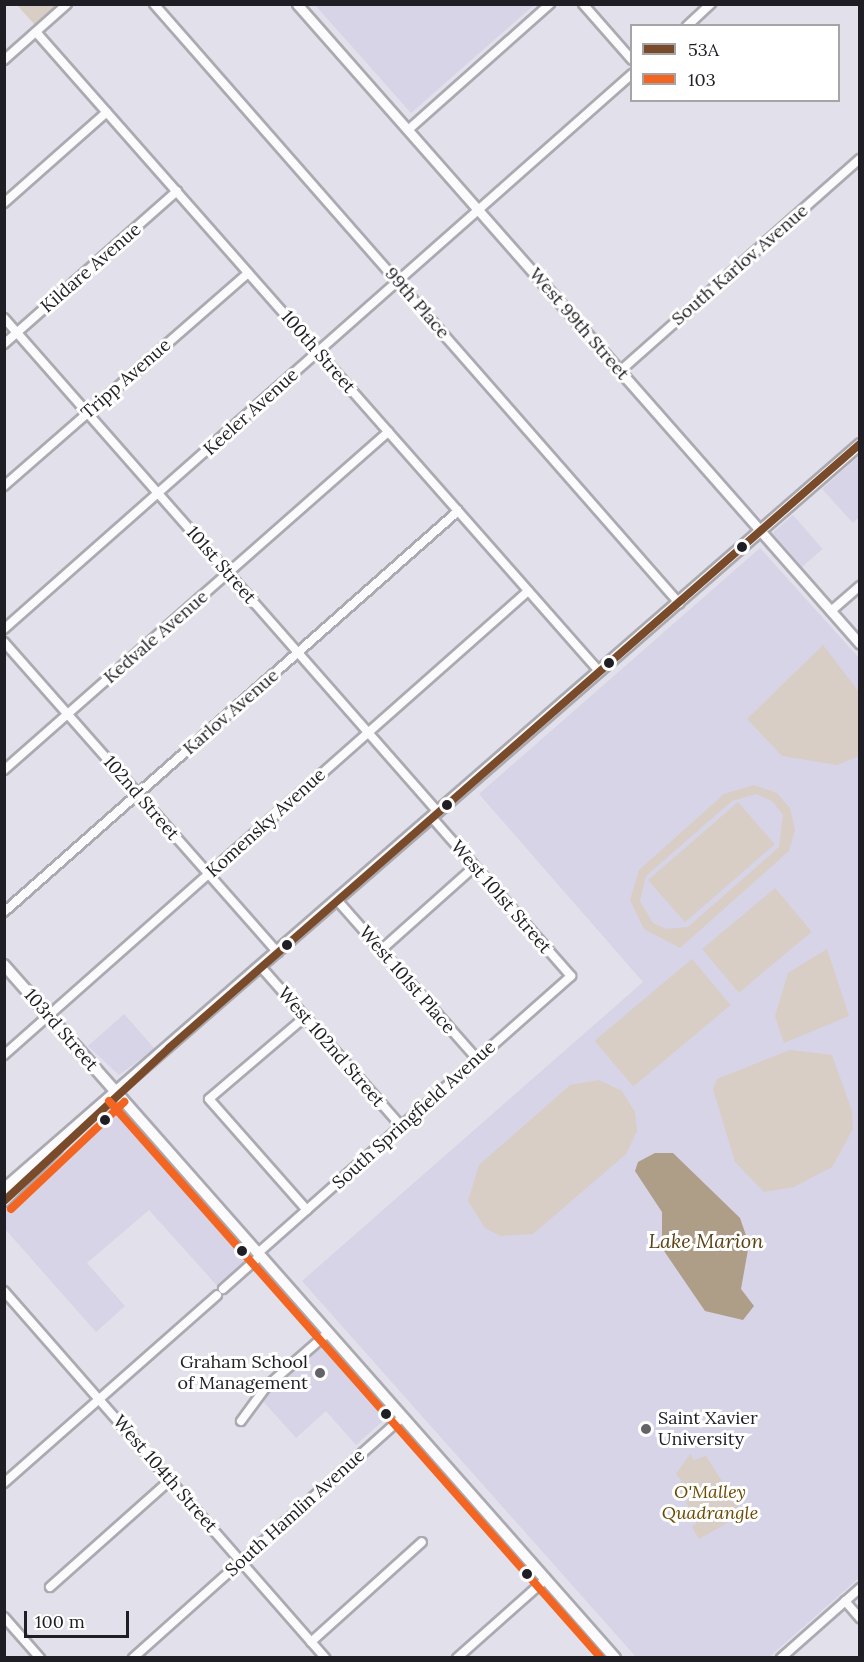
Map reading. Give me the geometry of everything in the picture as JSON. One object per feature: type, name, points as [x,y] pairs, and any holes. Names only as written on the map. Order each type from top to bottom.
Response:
[{"type":"main road","points":[[4,1201],[57,1148],[117,1094],[860,444]]},
{"type":"main road","name":"103rd Street","points":[[4,965],[615,1658]]},
{"type":"main road","points":[[4,1189],[57,1148]]},
{"type":"street","points":[[4,60],[67,4]]},
{"type":"street","name":"99th Place","points":[[154,4],[679,603]]},
{"type":"street","name":"West 99th Street","points":[[297,4],[860,644]]},
{"type":"street","points":[[408,130],[550,4]]},
{"type":"street","points":[[583,4],[630,58]]},
{"type":"street","points":[[689,24],[711,4]]},
{"type":"street","name":"100th Street","points":[[36,32],[599,671]]},
{"type":"street","name":"Keeler Avenue","points":[[4,629],[630,77]]},
{"type":"street","points":[[4,202],[107,112]]},
{"type":"street","name":"South Karlov Avenue","points":[[620,371],[860,159]]},
{"type":"street","name":"Kildare Avenue","points":[[4,344],[177,191]]},
{"type":"street","name":"Tripp Avenue","points":[[4,486],[248,273]]},
{"type":"street","name":"101st Street","points":[[4,318],[369,733],[435,815]]},
{"type":"street","name":"Kedvale Avenue","points":[[4,770],[388,432]]},
{"type":"street","name":"Karlov Avenue","points":[[4,912],[458,511]]},
{"type":"street","points":[[831,611],[860,586]]},
{"type":"street","name":"Komensky Avenue","points":[[4,1055],[528,591]]},
{"type":"street","name":"102nd Street","points":[[4,642],[278,952]]},
{"type":"street","name":"West 101st Street","points":[[435,815],[474,867],[571,976]]},
{"type":"street","points":[[381,950],[474,867]]},
{"type":"street","name":"West 101st Place","points":[[338,900],[477,1059]]},
{"type":"street","name":"West 102nd Street","points":[[261,967],[401,1126]]},
{"type":"street","name":"South Springfield Avenue","points":[[4,1483],[571,976]]},
{"type":"street","points":[[305,1017],[209,1099],[307,1210]]},
{"type":"street","name":"West 104th Street","points":[[4,1291],[325,1658]]},
{"type":"street","points":[[241,1420],[266,1387],[328,1333]]},
{"type":"street","name":"South Hamlin Avenue","points":[[133,1658],[403,1417]]},
{"type":"street","points":[[50,1587],[170,1480]]},
{"type":"street","points":[[311,1642],[422,1542]]},
{"type":"street","points":[[458,1658],[546,1579]]},
{"type":"street","points":[[781,1658],[860,1588]]},
{"type":"street","points":[[845,1601],[860,1618]]},
{"type":"street","points":[[4,1617],[40,1658]]},
{"type":"shaded area","points":[[315,5],[534,5],[411,113]]},
{"type":"shaded area","points":[[859,456],[859,517],[853,523],[822,489]]},
{"type":"shaded area","points":[[793,515],[823,549],[802,567],[773,533]]},
{"type":"shaded area","name":"Saint Xavier University","points":[[760,548],[859,658],[859,1578],[769,1657],[636,1657],[302,1281],[643,982],[479,794]]},
{"type":"shaded area","points":[[124,1014],[155,1049],[119,1075],[88,1046]]},
{"type":"shaded area","points":[[117,1110],[250,1264],[220,1289],[149,1210],[87,1263],[125,1306],[96,1332],[5,1229],[4,1211]]},
{"type":"shaded area","name":"Graham School of Management","points":[[323,1346],[386,1418],[356,1445],[326,1411],[296,1438],[262,1400]]},
{"type":"green space","points":[[17,5],[58,5],[35,25]]},
{"type":"green space","points":[[823,645],[859,692],[859,756],[837,765],[782,756],[747,719]]},
{"type":"green space","points":[[754,785],[777,793],[790,808],[795,830],[789,851],[680,948],[644,929],[630,900],[639,870],[724,794]],"holes":[[[756,794],[772,801],[783,815],[779,847],[688,927],[666,929],[653,923],[640,901],[646,876],[732,801]]]},
{"type":"green space","points":[[738,802],[775,844],[685,922],[648,880]]},
{"type":"green space","points":[[775,888],[812,932],[739,993],[702,949]]},
{"type":"green space","points":[[827,949],[849,1016],[784,1043],[775,1016],[788,973]]},
{"type":"green space","points":[[692,959],[731,1005],[633,1087],[595,1041]]},
{"type":"green space","points":[[790,1050],[832,1055],[852,1111],[853,1129],[832,1167],[794,1187],[764,1192],[735,1162],[713,1089],[717,1079]]},
{"type":"green space","points":[[599,1080],[622,1091],[635,1112],[637,1131],[626,1154],[533,1234],[501,1236],[485,1228],[468,1201],[479,1165],[570,1085]]},
{"type":"green space","name":"O'Malley Quadrangle","points":[[690,1454],[694,1460],[706,1456],[743,1514],[699,1539],[692,1527],[699,1520],[686,1503],[691,1497],[673,1488],[682,1481],[676,1474]]},
{"type":"water","name":"Lake Marion","points":[[655,1153],[673,1153],[740,1218],[749,1244],[741,1289],[754,1306],[743,1320],[705,1311],[662,1248],[662,1212],[635,1171],[638,1162]]},
{"type":"transit line","name":"53A","points":[[4,1201],[169,1048],[860,444]]},
{"type":"transit line","name":"103","points":[[109,1101],[601,1658]]},
{"type":"transit line","name":"103","points":[[11,1209],[124,1102]]},
{"type":"place","name":"Graham School of Management","points":[[320,1373]]},
{"type":"place","name":"Saint Xavier University","points":[[646,1429]]}]
